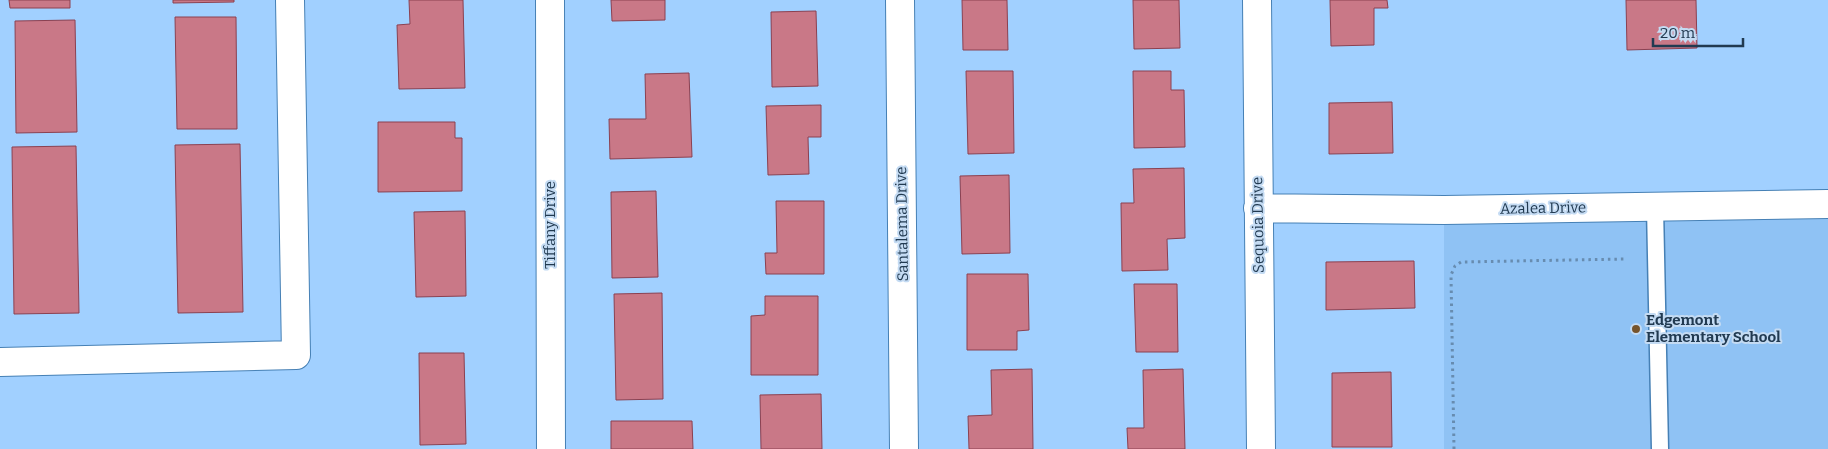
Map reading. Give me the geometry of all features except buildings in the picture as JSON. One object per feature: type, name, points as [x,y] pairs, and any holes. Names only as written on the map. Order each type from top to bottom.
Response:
[{"type":"street","points":[[0,362],[296,355],[290,0]]},
{"type":"street","name":"Tiffany Drive","points":[[550,0],[551,449]]},
{"type":"street","name":"Santalema Drive","points":[[900,0],[904,449]]},
{"type":"street","name":"Sequoia Drive","points":[[1257,0],[1261,449]]},
{"type":"street","name":"Azalea Drive","points":[[1258,208],[1444,210],[1828,204]]},
{"type":"lane","points":[[1655,207],[1660,449]]},
{"type":"path","points":[[1454,449],[1451,275],[1455,266],[1461,262],[1625,259]]},
{"type":"shaded area","name":"Edgemont Elementary School","points":[[1828,203],[1828,449],[1444,449],[1444,210]]},
{"type":"place","name":"Edgemont Elementary School","points":[[1636,329]]}]
